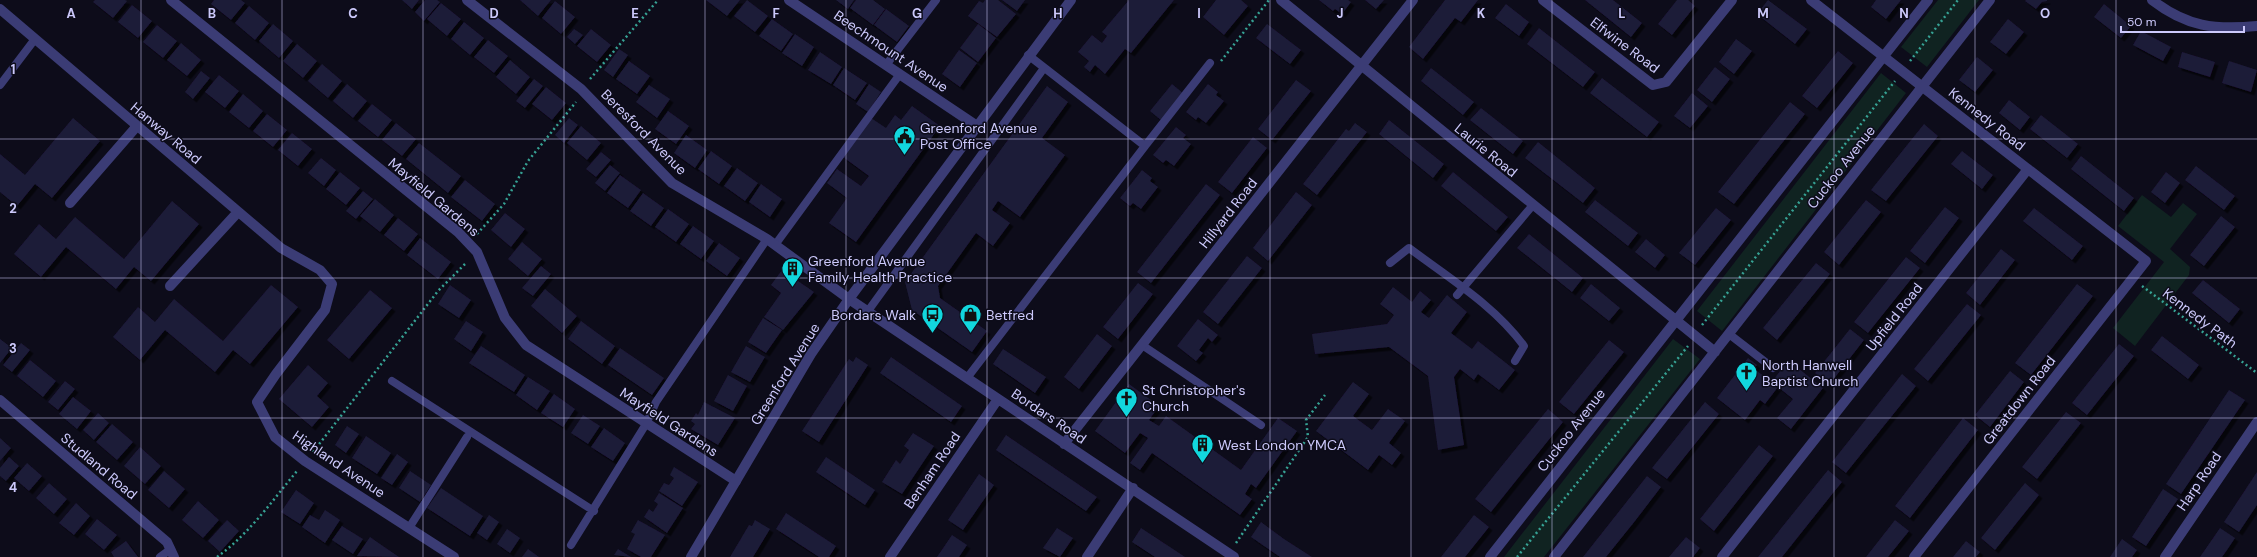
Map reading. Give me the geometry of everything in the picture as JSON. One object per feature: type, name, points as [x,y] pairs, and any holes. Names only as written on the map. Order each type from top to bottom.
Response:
[{"type":"street","name":"Mayfield Gardens","points":[[171,0],[469,243],[477,252],[506,318],[526,345],[736,481]]},
{"type":"street","name":"Beresford Avenue","points":[[467,0],[583,92],[672,183],[771,242],[849,299]]},
{"type":"street","name":"Beechmount Avenue","points":[[789,0],[977,126]]},
{"type":"street","name":"Greenford Avenue","points":[[691,557],[811,354],[849,299],[1028,55],[1071,0]]},
{"type":"street","name":"Laurie Road","points":[[1281,0],[1674,321]]},
{"type":"street","name":"Hillyard Road","points":[[1064,444],[1413,0]]},
{"type":"street","name":"Elfwine Road","points":[[1543,0],[1653,86],[1666,82],[1732,0]]},
{"type":"street","name":"Kennedy Road","points":[[1811,0],[2146,261]]},
{"type":"street","name":"Cuckoo Avenue","points":[[1490,557],[1674,321],[1928,0]]},
{"type":"street","name":"Cuckoo Avenue","points":[[1554,557],[1990,0]]},
{"type":"street","points":[[2152,0],[2177,16],[2214,28],[2257,26]]},
{"type":"street","name":"Hanway Road","points":[[0,9],[281,248],[320,270]]},
{"type":"street","points":[[70,203],[137,126]]},
{"type":"street","name":"Upfield Road","points":[[1722,557],[2028,169]]},
{"type":"street","points":[[170,286],[238,212]]},
{"type":"street","name":"Greatdown Road","points":[[1914,557],[2146,261]]},
{"type":"street","name":"Highland Avenue","points":[[320,270],[332,284],[325,310],[276,374],[257,402],[275,437],[305,461],[454,557]]},
{"type":"street","name":"Bordars Road","points":[[849,299],[1231,555]]},
{"type":"street","points":[[1674,321],[1715,352]]},
{"type":"street","name":"Benham Road","points":[[890,557],[998,399]]},
{"type":"street","name":"Studland Road","points":[[0,400],[167,542],[173,553]]},
{"type":"street","name":"Harp Road","points":[[2165,557],[2257,422]]},
{"type":"street","points":[[1087,557],[1133,488]]},
{"type":"lane","points":[[886,66],[936,0]]},
{"type":"lane","points":[[0,85],[35,39]]},
{"type":"lane","points":[[1028,55],[1145,146]]},
{"type":"lane","points":[[967,378],[1210,63]]},
{"type":"lane","points":[[868,311],[1044,68]]},
{"type":"lane","points":[[571,545],[594,511],[646,424],[652,410],[683,360],[771,242],[900,74]]},
{"type":"lane","points":[[1460,292],[1533,205]]},
{"type":"lane","points":[[1390,263],[1409,248],[1460,292],[1510,326],[1524,346],[1515,361]]},
{"type":"lane","points":[[1729,334],[1773,368]]},
{"type":"lane","points":[[1142,345],[1261,425]]},
{"type":"lane","points":[[392,381],[594,511]]},
{"type":"lane","points":[[409,528],[467,437]]},
{"type":"lane","points":[[160,557],[173,553]]},
{"type":"path","points":[[469,243],[504,204],[528,160],[583,92],[592,75],[658,0]]},
{"type":"path","points":[[1210,63],[1218,65],[1269,0]]},
{"type":"path","points":[[1910,61],[1958,0]]},
{"type":"path","name":"Cuckoo Avenue","points":[[1703,325],[1896,80]]},
{"type":"path","points":[[217,557],[228,549],[259,518],[438,291],[477,252]]},
{"type":"path","name":"Kennedy Path","points":[[2132,278],[2257,373]]},
{"type":"path","points":[[1517,557],[1689,344]]},
{"type":"path","points":[[1231,555],[1308,437],[1306,420],[1325,395]]},
{"type":"green space","points":[[1938,0],[1979,0],[1927,67],[1901,47]]},
{"type":"green space","points":[[1881,73],[1906,93],[1722,331],[1697,311]]},
{"type":"green space","points":[[2142,195],[2171,217],[2183,203],[2197,214],[2170,249],[2190,267],[2189,275],[2135,346],[2113,328],[2164,262],[2118,226]]},
{"type":"green space","points":[[1673,339],[1700,359],[1544,557],[1504,557]]},
{"type":"building","points":[[95,0],[127,1],[113,18],[93,2]]},
{"type":"building","points":[[214,0],[241,0],[245,3],[231,20],[211,4]]},
{"type":"building","points":[[402,0],[419,0],[412,9]]},
{"type":"building","points":[[425,0],[437,0],[440,2],[424,21],[415,12]]},
{"type":"building","points":[[520,0],[551,0],[538,16]]},
{"type":"building","points":[[706,0],[740,0],[727,16]]},
{"type":"building","points":[[747,0],[768,16],[755,32],[734,16]]},
{"type":"building","points":[[836,0],[854,0],[848,9]]},
{"type":"building","points":[[856,0],[873,0],[885,9],[873,25],[850,8]]},
{"type":"building","points":[[985,0],[998,0],[1016,14],[997,37],[968,16],[979,1],[983,3]]},
{"type":"building","points":[[1002,0],[1025,0],[1017,11]]},
{"type":"building","points":[[1129,0],[1174,0],[1131,53],[1125,49],[1105,74],[1095,65],[1090,72],[1084,67],[1089,61],[1078,52],[1092,35],[1102,43],[1107,36],[1102,32]]},
{"type":"building","points":[[1216,0],[1241,0],[1248,6],[1224,35],[1203,17]]},
{"type":"building","points":[[1319,0],[1348,0],[1351,2],[1342,14],[1335,9],[1333,11]]},
{"type":"building","points":[[1365,0],[1384,0],[1376,9]]},
{"type":"building","points":[[1445,0],[1478,0],[1461,22],[1455,18],[1423,59],[1409,47]]},
{"type":"building","points":[[1585,0],[1613,0],[1642,23],[1631,37]]},
{"type":"building","points":[[1677,0],[1688,0],[1695,6],[1672,35],[1658,24]]},
{"type":"building","points":[[1768,0],[1807,29],[1795,44],[1757,14]]},
{"type":"building","points":[[1876,0],[1901,0],[1886,19],[1871,7]]},
{"type":"building","points":[[555,1],[575,17],[561,34],[542,18]]},
{"type":"building","points":[[2025,1],[2047,1],[2042,2],[2036,9]]},
{"type":"building","points":[[441,3],[461,19],[447,36],[427,19]]},
{"type":"building","points":[[1506,4],[1529,22],[1519,36],[1495,18]]},
{"type":"building","points":[[2104,4],[2131,26],[2121,38],[2094,17]]},
{"type":"building","points":[[132,5],[152,21],[138,38],[118,22]]},
{"type":"building","points":[[249,6],[269,23],[255,40],[235,23]]},
{"type":"building","points":[[886,9],[909,26],[897,42],[874,25]]},
{"type":"building","points":[[772,19],[793,34],[781,51],[759,36]]},
{"type":"building","points":[[2008,19],[2024,32],[2006,54],[1990,42]]},
{"type":"building","points":[[464,22],[484,38],[470,55],[451,39]]},
{"type":"building","points":[[273,24],[293,41],[279,58],[259,41]]},
{"type":"building","points":[[978,24],[996,38],[978,62],[960,48]]},
{"type":"building","points":[[1267,24],[1301,50],[1290,64],[1256,38]]},
{"type":"building","points":[[157,25],[177,41],[163,58],[143,42]]},
{"type":"building","points":[[1539,28],[1595,72],[1583,87],[1527,44]]},
{"type":"building","points":[[574,29],[583,35],[575,44],[567,37]]},
{"type":"building","points":[[591,29],[611,45],[597,62],[577,46]]},
{"type":"building","points":[[2141,31],[2171,47],[2163,61],[2133,45]]},
{"type":"building","points":[[795,34],[814,47],[802,66],[782,53]]},
{"type":"building","points":[[1736,39],[1752,51],[1734,74],[1719,62]]},
{"type":"building","points":[[488,40],[508,56],[494,73],[474,57]]},
{"type":"building","points":[[181,43],[201,60],[187,76],[167,60]]},
{"type":"building","points":[[297,44],[317,61],[303,78],[283,61]]},
{"type":"building","points":[[619,49],[628,55],[613,77],[604,70]]},
{"type":"building","points":[[959,50],[977,63],[960,87],[942,74]]},
{"type":"building","points":[[1838,51],[1853,63],[1817,108],[1802,96]]},
{"type":"building","points":[[820,52],[842,67],[831,84],[808,70]]},
{"type":"building","points":[[2182,52],[2215,62],[2210,77],[2178,67]]},
{"type":"building","points":[[1977,57],[1993,70],[1975,92],[1959,80]]},
{"type":"building","points":[[510,60],[530,77],[516,94],[496,77]]},
{"type":"building","points":[[629,61],[650,76],[637,94],[616,79]]},
{"type":"building","points":[[2229,61],[2257,70],[2251,92],[2222,83]]},
{"type":"building","points":[[322,64],[342,81],[328,98],[308,81]]},
{"type":"building","points":[[1715,67],[1730,79],[1712,102],[1697,90]]},
{"type":"building","points":[[844,68],[867,83],[855,100],[833,85]]},
{"type":"building","points":[[1431,68],[1474,102],[1463,115],[1421,81]]},
{"type":"building","points":[[201,71],[210,78],[193,99],[185,92]]},
{"type":"building","points":[[219,75],[239,91],[225,108],[205,92]]},
{"type":"building","points":[[1602,78],[1659,122],[1647,137],[1590,93]]},
{"type":"building","points":[[534,79],[543,86],[525,108],[516,101]]},
{"type":"building","points":[[1296,80],[1311,91],[1272,140],[1258,129]]},
{"type":"building","points":[[347,84],[367,101],[353,118],[333,101]]},
{"type":"building","points":[[869,84],[881,92],[868,112],[856,104]]},
{"type":"building","points":[[1172,84],[1184,94],[1162,121],[1150,111]]},
{"type":"building","points":[[1208,84],[1218,92],[1216,95],[1224,101],[1206,123],[1198,117],[1196,120],[1186,112]]},
{"type":"building","points":[[649,85],[670,99],[657,118],[636,102]]},
{"type":"building","points":[[1047,86],[1068,102],[1042,138],[1065,155],[1020,217],[998,201],[992,210],[1010,223],[993,246],[976,233],[938,286],[940,298],[987,331],[972,352],[912,310],[905,282]]},
{"type":"building","points":[[546,87],[566,103],[552,120],[532,104]]},
{"type":"building","points":[[1692,93],[1708,106],[1690,128],[1674,116]]},
{"type":"building","points":[[243,94],[263,111],[249,128],[229,112]]},
{"type":"building","points":[[2009,100],[2030,117],[2020,130],[1999,113]]},
{"type":"building","points":[[1790,102],[1805,114],[1734,204],[1718,192]]},
{"type":"building","points":[[372,104],[392,120],[378,137],[358,121]]},
{"type":"building","points":[[912,106],[940,126],[856,242],[829,223],[847,198],[827,183],[837,169],[861,186],[869,176],[843,157],[871,118],[886,128],[895,115],[901,120]]},
{"type":"building","points":[[1481,108],[1523,141],[1513,154],[1470,120]]},
{"type":"building","points":[[668,111],[689,126],[676,144],[655,129]]},
{"type":"building","points":[[267,114],[287,130],[273,147],[253,131]]},
{"type":"building","points":[[2041,115],[2078,144],[2067,158],[2030,129]]},
{"type":"building","points":[[73,118],[100,141],[52,198],[35,184],[17,206],[0,192],[0,154],[25,175]]},
{"type":"building","points":[[569,118],[578,125],[564,143],[555,135]]},
{"type":"building","points":[[1389,120],[1444,164],[1433,178],[1379,134]]},
{"type":"building","points":[[396,123],[416,139],[402,156],[382,140]]},
{"type":"building","points":[[1355,123],[1367,132],[1317,195],[1303,184],[1346,129],[1349,131]]},
{"type":"building","points":[[1924,124],[1938,136],[1886,201],[1871,190]]},
{"type":"building","points":[[581,126],[601,143],[587,160],[567,143]]},
{"type":"building","points":[[1176,127],[1186,135],[1183,138],[1191,144],[1174,166],[1166,160],[1163,163],[1153,155]]},
{"type":"building","points":[[292,133],[312,149],[298,166],[278,150]]},
{"type":"building","points":[[686,135],[707,150],[695,168],[674,153]]},
{"type":"building","points":[[1253,137],[1267,148],[1232,193],[1218,182]]},
{"type":"building","points":[[1538,142],[1595,188],[1583,203],[1525,158]]},
{"type":"building","points":[[419,143],[461,176],[448,193],[406,159]]},
{"type":"building","points":[[711,151],[732,166],[719,184],[698,169]]},
{"type":"building","points":[[1962,151],[1993,175],[1982,189],[1951,164]]},
{"type":"building","points":[[601,152],[611,160],[596,177],[586,169]]},
{"type":"building","points":[[2081,156],[2134,198],[2124,211],[2071,169]]},
{"type":"building","points":[[321,158],[336,170],[324,186],[308,173]]},
{"type":"building","points":[[610,165],[620,173],[605,191],[595,183]]},
{"type":"building","points":[[2196,166],[2235,196],[2224,210],[2185,180]]},
{"type":"building","points":[[737,168],[758,183],[745,201],[724,186]]},
{"type":"building","points":[[1142,170],[1152,178],[1150,181],[1158,187],[1141,209],[1133,203],[1130,206],[1120,198]]},
{"type":"building","points":[[340,172],[360,188],[346,205],[326,189]]},
{"type":"building","points":[[1453,172],[1508,217],[1496,231],[1441,186]]},
{"type":"building","points":[[2166,172],[2180,183],[2165,203],[2151,192]]},
{"type":"building","points":[[620,175],[641,190],[628,208],[607,193]]},
{"type":"building","points":[[465,180],[495,204],[482,221],[451,197]]},
{"type":"building","points":[[761,184],[782,199],[770,217],[749,202]]},
{"type":"building","points":[[1206,184],[1220,195],[1151,283],[1137,272]]},
{"type":"building","points":[[363,191],[373,199],[356,219],[346,211]]},
{"type":"building","points":[[1296,192],[1312,205],[1268,261],[1253,248]]},
{"type":"building","points":[[643,193],[664,208],[651,226],[630,211]]},
{"type":"building","points":[[375,199],[394,215],[380,232],[360,216]]},
{"type":"building","points":[[1595,200],[1638,233],[1628,246],[1585,212]]},
{"type":"building","points":[[1866,200],[1881,212],[1839,265],[1824,252]]},
{"type":"building","points":[[172,201],[199,224],[151,281],[134,267],[116,289],[66,247],[41,277],[14,254],[39,224],[56,239],[75,217],[124,259]]},
{"type":"building","points":[[1945,207],[1959,218],[1925,263],[1910,251]]},
{"type":"building","points":[[1716,208],[1731,220],[1695,265],[1679,253]]},
{"type":"building","points":[[2034,208],[2083,246],[2072,260],[2023,221]]},
{"type":"building","points":[[668,209],[689,224],[676,242],[655,227]]},
{"type":"building","points":[[505,213],[525,229],[511,247],[491,230]]},
{"type":"building","points":[[2221,216],[2235,227],[2204,266],[2190,255]]},
{"type":"building","points":[[398,218],[418,234],[404,251],[384,235]]},
{"type":"building","points":[[693,226],[714,241],[701,259],[680,244]]},
{"type":"building","points":[[1529,234],[1583,278],[1572,292],[1517,248]]},
{"type":"building","points":[[420,238],[451,262],[438,279],[407,255]]},
{"type":"building","points":[[1646,239],[1665,255],[1655,268],[1635,252]]},
{"type":"building","points":[[522,242],[542,259],[528,276],[508,259]]},
{"type":"building","points":[[719,243],[740,258],[727,276],[706,261]]},
{"type":"building","points":[[2001,249],[2015,260],[1980,305],[1966,293]]},
{"type":"building","points":[[1247,256],[1262,268],[1218,324],[1203,312]]},
{"type":"building","points":[[1906,257],[1920,268],[1868,333],[1854,322]]},
{"type":"building","points":[[1816,263],[1830,274],[1777,340],[1763,328]]},
{"type":"building","points":[[541,266],[551,274],[533,296],[522,288]]},
{"type":"building","points":[[782,270],[814,292],[783,330],[764,317],[781,293],[771,285]]},
{"type":"building","points":[[2203,280],[2240,309],[2229,323],[2192,293]]},
{"type":"building","points":[[1138,283],[1153,294],[1118,339],[1103,327]]},
{"type":"building","points":[[1591,284],[1620,308],[1609,321],[1580,298]]},
{"type":"building","points":[[2077,284],[2093,296],[2031,375],[2015,363]]},
{"type":"building","points":[[271,285],[298,307],[250,364],[233,350],[215,372],[165,330],[140,360],[113,337],[138,307],[155,322],[174,299],[223,341]]},
{"type":"building","points":[[450,285],[471,300],[459,318],[438,304]]},
{"type":"building","points":[[1393,287],[1412,302],[1420,291],[1431,300],[1421,312],[1429,318],[1447,295],[1467,312],[1451,333],[1472,349],[1478,341],[1515,370],[1499,390],[1478,374],[1474,380],[1460,369],[1454,377],[1464,445],[1438,450],[1428,376],[1389,347],[1315,354],[1312,334],[1387,324],[1394,315],[1380,304]]},
{"type":"building","points":[[545,289],[577,316],[562,333],[531,306]]},
{"type":"building","points":[[370,290],[392,308],[349,359],[327,340]]},
{"type":"building","points":[[1967,304],[1981,315],[1928,381],[1914,369]]},
{"type":"building","points":[[763,318],[782,330],[766,353],[748,342]]},
{"type":"building","points":[[1198,319],[1218,335],[1212,342],[1208,338],[1199,350],[1203,353],[1196,361],[1177,346]]},
{"type":"building","points":[[466,321],[483,332],[471,351],[454,339]]},
{"type":"building","points":[[581,321],[615,346],[602,364],[568,339]]},
{"type":"building","points":[[1850,329],[1864,340],[1829,385],[1815,373]]},
{"type":"building","points":[[1097,334],[1112,346],[1079,389],[1064,377]]},
{"type":"building","points":[[2162,336],[2199,365],[2188,379],[2151,350]]},
{"type":"building","points":[[0,339],[12,348],[0,363]]},
{"type":"building","points":[[1609,340],[1624,352],[1574,414],[1559,402]]},
{"type":"building","points":[[21,343],[30,350],[12,372],[3,365]]},
{"type":"building","points":[[2119,344],[2134,356],[2087,415],[2072,403]]},
{"type":"building","points":[[481,346],[525,375],[514,392],[469,363]]},
{"type":"building","points":[[746,346],[765,357],[750,382],[731,372]]},
{"type":"building","points":[[620,348],[664,378],[652,395],[608,365]]},
{"type":"building","points":[[1003,349],[1046,377],[1035,393],[993,364]]},
{"type":"building","points":[[856,357],[868,365],[819,442],[802,431],[849,359],[853,362]]},
{"type":"building","points":[[891,357],[962,406],[951,422],[880,373]]},
{"type":"building","name":"North Hanwell Baptist Church","points":[[1748,358],[1757,365],[1754,369],[1772,382],[1788,360],[1823,388],[1791,429],[1777,418],[1793,399],[1778,387],[1765,404],[1760,400],[1745,420],[1717,398]]},
{"type":"building","points":[[30,360],[56,381],[43,397],[17,376]]},
{"type":"building","points":[[308,365],[328,383],[317,396],[329,407],[312,427],[279,399]]},
{"type":"building","points":[[2010,371],[2024,382],[1990,427],[1975,415]]},
{"type":"building","points":[[1902,374],[1916,386],[1846,473],[1832,462]]},
{"type":"building","points":[[728,375],[747,386],[733,411],[714,401]]},
{"type":"building","points":[[528,377],[550,391],[537,410],[516,395]]},
{"type":"building","points":[[65,381],[75,389],[58,410],[48,402]]},
{"type":"building","points":[[1353,382],[1369,394],[1353,416],[1372,430],[1388,409],[1405,421],[1389,443],[1401,453],[1392,465],[1379,455],[1368,470],[1316,431]]},
{"type":"building","name":"West London YMCA","points":[[1129,384],[1159,406],[1149,420],[1159,426],[1166,416],[1241,470],[1278,418],[1297,431],[1256,488],[1251,484],[1245,494],[1252,499],[1240,515],[1152,453],[1140,470],[1130,463],[1148,438],[1140,433],[1125,453],[1095,431]]},
{"type":"building","points":[[2229,390],[2245,400],[2181,494],[2166,484]]},
{"type":"building","points":[[554,394],[575,409],[563,427],[541,413]]},
{"type":"building","points":[[73,397],[91,411],[77,429],[59,414]]},
{"type":"building","points":[[704,402],[735,418],[718,445],[691,429],[695,424],[691,421],[696,413],[698,415]]},
{"type":"building","points":[[1705,402],[1719,414],[1667,479],[1652,468]]},
{"type":"building","points":[[1548,409],[1563,422],[1491,512],[1475,499]]},
{"type":"building","points":[[2066,412],[2081,423],[2037,479],[2022,467]]},
{"type":"building","points":[[98,413],[109,423],[94,440],[83,430]]},
{"type":"building","points":[[583,415],[600,426],[588,444],[571,433]]},
{"type":"building","points":[[1963,418],[1978,430],[1910,518],[1895,506]]},
{"type":"building","points":[[112,424],[133,442],[117,460],[96,442]]},
{"type":"building","points":[[347,426],[359,434],[346,453],[335,445]]},
{"type":"building","points":[[604,428],[625,443],[613,461],[591,447]]},
{"type":"building","points":[[913,433],[934,446],[902,494],[882,482],[896,460],[900,464],[909,450],[904,446]]},
{"type":"building","points":[[1006,435],[1097,497],[1086,511],[996,450]]},
{"type":"building","points":[[366,436],[391,453],[377,474],[352,458]]},
{"type":"building","points":[[0,438],[11,448],[0,461]]},
{"type":"building","points":[[1759,445],[1773,456],[1714,531],[1700,519]]},
{"type":"building","points":[[140,447],[161,466],[145,484],[124,466]]},
{"type":"building","points":[[397,454],[408,462],[392,485],[381,478]]},
{"type":"building","points":[[9,457],[19,466],[6,481],[0,476],[0,468]]},
{"type":"building","points":[[826,457],[875,490],[865,505],[816,472]]},
{"type":"building","points":[[27,463],[42,476],[29,491],[14,478]]},
{"type":"building","points":[[674,467],[698,482],[682,506],[659,491],[664,483],[669,485],[674,478],[670,475]]},
{"type":"building","points":[[1828,470],[1842,482],[1782,557],[1758,557]]},
{"type":"building","points":[[164,471],[185,489],[169,508],[148,490]]},
{"type":"building","points":[[410,471],[431,485],[420,502],[399,488]]},
{"type":"building","points":[[2257,472],[2257,505],[2239,532],[2224,522]]},
{"type":"building","points":[[979,474],[994,485],[963,530],[948,520]]},
{"type":"building","points":[[1647,476],[1661,487],[1635,521],[1606,557],[1583,557]]},
{"type":"building","points":[[49,483],[67,499],[54,514],[36,498]]},
{"type":"building","points":[[2025,483],[2039,495],[1995,550],[1981,538]]},
{"type":"building","points":[[441,488],[483,516],[470,536],[427,508]]},
{"type":"building","points":[[2163,489],[2178,499],[2146,546],[2132,537]]},
{"type":"building","points":[[296,490],[314,503],[300,524],[281,512]]},
{"type":"building","points":[[659,493],[683,508],[667,533],[644,517],[649,509],[653,512],[658,504],[654,501]]},
{"type":"building","points":[[198,501],[219,520],[203,538],[182,520]]},
{"type":"building","points":[[76,503],[90,516],[74,535],[59,523]]},
{"type":"building","points":[[325,510],[340,520],[325,543],[302,527],[310,515],[319,520]]},
{"type":"building","points":[[786,513],[836,546],[829,557],[819,557],[776,529]]},
{"type":"building","points":[[489,515],[499,522],[487,540],[477,533]]},
{"type":"building","points":[[1474,515],[1489,527],[1465,557],[1441,557]]},
{"type":"building","points":[[97,519],[117,535],[104,550],[85,534]]},
{"type":"building","points":[[227,520],[239,531],[220,552],[208,541]]},
{"type":"building","points":[[638,520],[665,535],[651,557],[641,557],[627,549],[635,534],[631,532]]},
{"type":"building","points":[[755,520],[770,529],[753,557],[730,557],[749,525],[752,526]]},
{"type":"building","points":[[1895,520],[1909,531],[1888,557],[1866,557]]},
{"type":"building","points":[[1261,522],[1312,557],[1280,557],[1251,537]]},
{"type":"building","points":[[342,526],[363,539],[353,554],[332,540]]},
{"type":"building","points":[[1057,528],[1073,538],[1060,557],[1043,548]]},
{"type":"building","points":[[1141,528],[1185,557],[1155,557],[1132,542]]},
{"type":"building","points":[[2220,528],[2235,538],[2227,550],[2222,557],[2200,557]]},
{"type":"building","points":[[507,529],[520,538],[510,553],[497,544]]},
{"type":"building","points":[[952,535],[967,545],[959,557],[937,557]]},
{"type":"building","points":[[370,537],[380,544],[399,557],[357,556]]},
{"type":"building","points":[[1686,537],[1700,548],[1693,557],[1669,557]]},
{"type":"building","points":[[2122,539],[2137,550],[2132,557],[2110,557]]},
{"type":"building","points":[[126,541],[138,557],[114,557],[111,552]]},
{"type":"building","points":[[1966,541],[1980,552],[1976,557],[1953,557]]},
{"type":"building","points":[[528,549],[539,557],[522,557]]},
{"type":"building","points":[[618,549],[631,557],[614,555]]},
{"type":"place","name":"Greenford Avenue Post Office","points":[[904,156]]},
{"type":"place","name":"Greenford Avenue Family Health Practice","points":[[792,288]]},
{"type":"place","name":"Bordars Walk","points":[[932,334]]},
{"type":"place","name":"Betfred","points":[[971,334]]},
{"type":"place","name":"North Hanwell Baptist Church","points":[[1747,392]]},
{"type":"place","name":"St Christopher's Church","points":[[1127,418]]},
{"type":"place","name":"West London YMCA","points":[[1202,464]]}]
